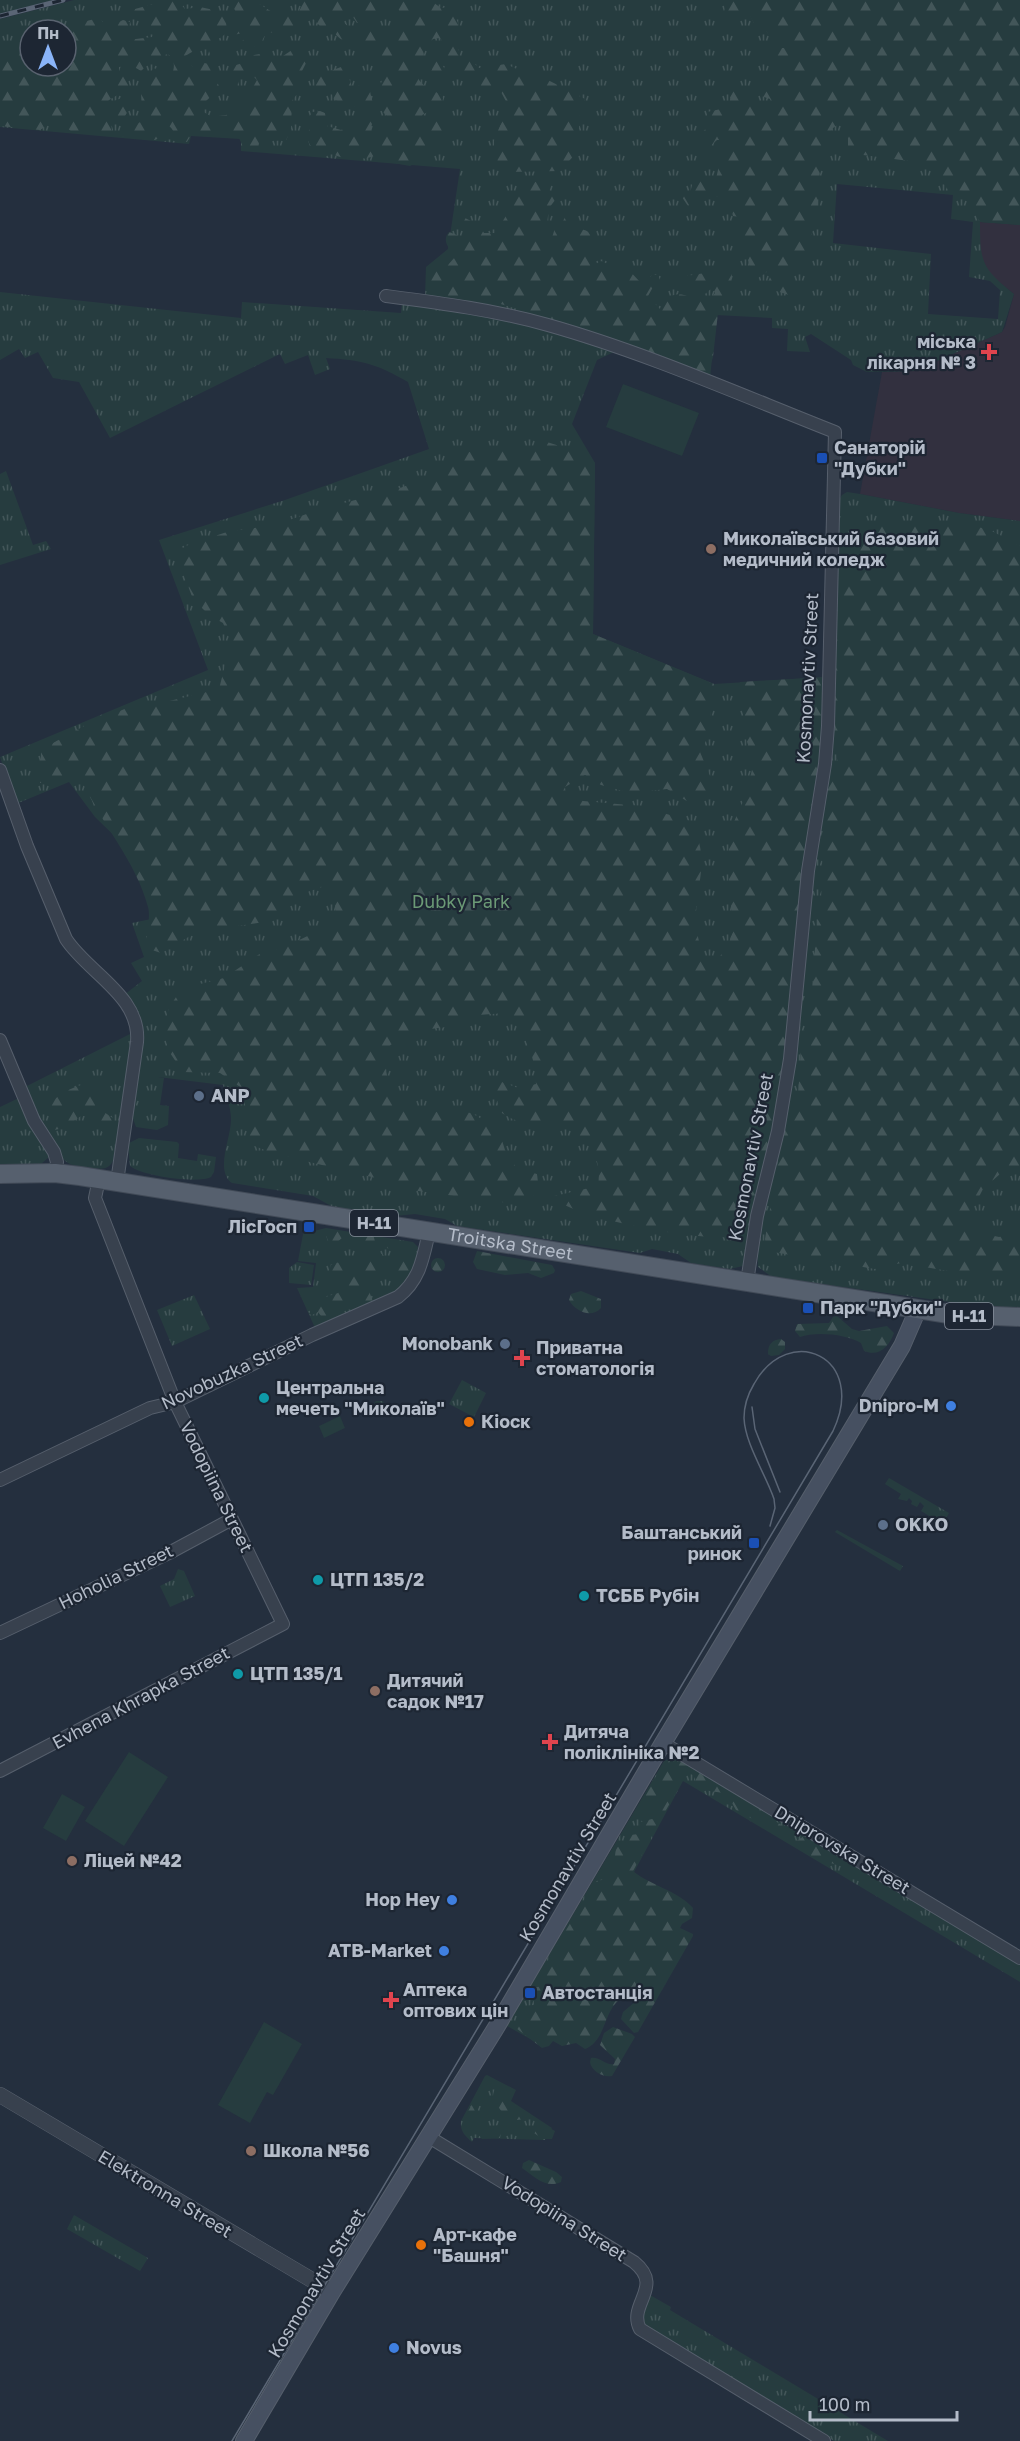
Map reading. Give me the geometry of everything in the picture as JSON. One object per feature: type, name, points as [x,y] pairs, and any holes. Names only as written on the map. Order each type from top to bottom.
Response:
[{"type":"main road","name":"Troitska Street","points":[[0,1174],[55,1173],[99,1179],[949,1314],[1020,1317]]},
{"type":"main road","name":"Kosmonavtiv Street","points":[[244,2441],[332,2292],[429,2138],[663,1743],[902,1347],[918,1309]]},
{"type":"street","name":"Kosmonavtiv Street","points":[[386,296],[453,305],[547,325],[683,373],[835,432],[825,764],[808,871],[790,1059],[783,1106],[757,1216],[747,1282]]},
{"type":"street","points":[[0,770],[27,846],[66,939],[75,952],[117,992],[132,1012],[136,1022],[137,1042],[117,1182]]},
{"type":"street","points":[[0,1040],[34,1121],[54,1152],[57,1162],[55,1173]]},
{"type":"street","name":"Vodopiina Street","points":[[99,1179],[95,1198],[175,1402],[283,1624]]},
{"type":"street","name":"Novobuzka Street","points":[[0,1480],[150,1408],[175,1402],[312,1335],[398,1297],[409,1288],[420,1270],[429,1232]]},
{"type":"street","name":"Hoholia Street","points":[[0,1633],[169,1553],[232,1519]]},
{"type":"street","name":"Evhena Khrapka Street","points":[[0,1771],[283,1624]]},
{"type":"street","name":"Dniprovska Street","points":[[663,1743],[1020,1958]]},
{"type":"street","name":"Elektronna Street","points":[[0,2095],[332,2292]]},
{"type":"street","name":"Vodopiina Street","points":[[429,2138],[642,2268],[648,2287],[636,2315],[636,2322],[640,2329],[824,2441]]},
{"type":"shaded area","name":"міська лікарня № 3","points":[[980,222],[1020,225],[1020,521],[959,513],[860,494],[882,372],[915,371],[1002,332],[1005,327],[1014,294],[990,275],[980,254]]},
{"type":"green space","points":[[0,0],[54,0],[0,14]]},
{"type":"green space","points":[[74,0],[1020,0],[1020,225],[980,222],[982,256],[985,264],[995,278],[1014,294],[1002,332],[915,371],[867,372],[853,365],[851,360],[811,334],[805,337],[810,352],[787,351],[788,329],[772,328],[772,318],[716,315],[710,379],[590,334],[425,298],[426,267],[448,249],[460,169],[241,151],[241,139],[191,136],[189,144],[0,127],[0,19]],"holes":[[[837,184],[953,195],[951,219],[973,222],[969,277],[990,281],[1000,290],[998,319],[928,314],[931,254],[833,243]]]},
{"type":"green space","points":[[168,0],[177,0],[185,9],[200,7],[223,12],[226,31],[215,41],[217,51],[210,54],[207,45],[204,45],[185,56],[189,64],[194,67],[204,63],[210,64],[215,70],[214,76],[220,88],[206,101],[202,111],[212,117],[232,114],[237,110],[237,105],[250,108],[254,104],[250,93],[257,80],[252,75],[240,75],[237,87],[232,89],[228,74],[233,66],[249,61],[254,55],[260,54],[272,59],[280,58],[292,50],[302,54],[306,63],[299,77],[302,90],[292,101],[291,130],[286,140],[275,141],[267,131],[261,131],[258,149],[250,151],[244,149],[239,138],[193,134],[187,142],[182,142],[177,139],[169,126],[166,126],[161,137],[155,140],[119,136],[120,130],[144,120],[141,82],[151,81],[152,70],[155,68],[162,78],[172,74],[174,63],[168,54],[155,58],[141,71],[131,65],[119,67],[119,71],[128,78],[129,87],[103,106],[107,110],[116,100],[122,98],[128,111],[125,116],[111,119],[112,132],[109,135],[72,132],[60,122],[51,123],[40,130],[0,126],[0,42],[18,40],[18,78],[78,78],[78,23],[99,18],[106,25],[123,20],[130,22],[129,28],[122,34],[128,40],[152,37],[157,30],[147,26],[145,16],[138,17],[133,12],[135,9]]},
{"type":"green space","points":[[226,0],[245,0],[258,3],[272,12],[288,13],[299,11],[300,0],[399,0],[380,21],[357,23],[351,14],[343,15],[342,21],[355,33],[348,40],[339,38],[334,32],[325,32],[312,17],[298,30],[266,33],[260,45],[244,49],[240,43],[250,34],[246,32],[234,35],[233,25],[238,17],[233,6]]},
{"type":"green space","points":[[407,0],[430,0],[441,8],[451,7],[458,23],[455,44],[460,53],[443,66],[448,81],[445,87],[439,86],[434,80],[428,82],[424,77],[432,70],[431,61],[442,40],[433,39],[424,47],[424,59],[415,68],[416,74],[423,85],[443,98],[442,105],[422,115],[422,119],[424,121],[440,118],[447,124],[445,133],[435,139],[425,158],[410,166],[388,162],[380,150],[378,136],[381,127],[391,124],[392,121],[380,109],[384,99],[380,86],[384,75],[376,61],[375,49],[362,46],[360,37],[363,28],[374,27],[385,32],[410,19],[413,15],[410,11],[402,14],[397,8],[399,3]]},
{"type":"green space","points":[[719,0],[1020,0],[1020,225],[980,222],[964,191],[948,190],[932,164],[848,153],[848,132],[853,124],[846,119],[833,128],[824,145],[816,222],[804,261],[800,268],[792,273],[787,269],[781,269],[780,273],[789,286],[789,295],[770,289],[768,282],[771,275],[768,271],[754,281],[746,281],[744,276],[750,268],[748,260],[750,254],[739,235],[730,230],[728,224],[746,223],[746,218],[733,216],[729,200],[724,197],[705,197],[688,206],[682,197],[689,193],[695,178],[708,184],[715,183],[724,144],[722,140],[717,140],[708,148],[700,142],[702,133],[708,126],[707,112],[730,107],[731,100],[728,92],[732,86],[743,87],[755,107],[769,105],[770,99],[761,96],[758,88],[771,73],[776,61],[775,48],[784,48],[788,39],[784,34],[771,37],[761,25],[754,23],[749,13],[736,15],[738,23],[736,25],[732,23],[730,17],[724,15],[725,4]]},
{"type":"green space","points":[[463,53],[479,68],[506,64],[530,75],[542,77],[585,99],[580,108],[578,151],[560,171],[504,172],[494,155],[494,141],[508,105],[501,92],[472,83],[458,71]]},
{"type":"green space","points":[[341,67],[346,69],[353,90],[358,89],[361,77],[367,77],[369,80],[375,114],[371,128],[376,148],[374,156],[356,159],[341,157],[322,148],[314,148],[309,143],[312,112],[325,113],[327,126],[341,130],[365,118],[364,111],[334,100],[331,91],[317,88],[314,80],[317,76]]},
{"type":"green space","points":[[545,179],[549,180],[549,191],[559,195],[549,208],[543,234],[546,241],[551,241],[555,228],[554,216],[562,213],[571,230],[580,229],[590,234],[593,245],[592,266],[601,261],[610,265],[617,274],[626,267],[640,282],[653,275],[658,275],[662,285],[653,287],[648,296],[660,309],[667,300],[678,294],[704,301],[715,293],[712,288],[705,294],[702,293],[697,284],[686,282],[686,276],[724,270],[732,274],[730,285],[734,292],[721,306],[718,313],[713,357],[708,373],[705,374],[672,361],[665,355],[613,341],[603,328],[589,330],[494,302],[445,296],[429,282],[431,267],[447,266],[455,257],[446,242],[449,232],[462,237],[466,233],[466,230],[458,225],[457,219],[463,217],[479,225],[484,233],[495,233],[506,216],[503,205],[516,198],[532,184]]},
{"type":"green space","name":"Dubky Park","points":[[0,292],[241,318],[242,302],[401,313],[402,302],[510,321],[614,352],[597,360],[572,424],[595,463],[593,634],[714,684],[826,677],[839,500],[847,492],[959,513],[1020,521],[1020,1309],[986,1307],[772,1277],[758,1267],[757,1249],[743,1266],[730,1269],[691,1263],[678,1254],[652,1249],[640,1253],[457,1226],[445,1219],[415,1214],[395,1216],[333,1207],[313,1196],[232,1183],[224,1170],[231,1118],[223,1085],[158,1077],[164,1078],[160,1105],[169,1106],[168,1125],[157,1130],[136,1127],[132,1116],[141,1042],[124,995],[142,981],[131,963],[144,957],[132,923],[156,918],[163,883],[95,817],[69,782],[16,804],[0,757],[208,670],[159,540],[285,500],[429,449],[408,382],[369,364],[326,358],[330,369],[315,375],[308,355],[285,364],[280,354],[110,438],[79,382],[53,378],[38,352],[25,358],[19,349],[0,360]]},
{"type":"green space","points":[[623,384],[699,413],[682,456],[606,427]]},
{"type":"green space","name":"Dubky Park","points":[[547,442],[569,449],[582,448],[595,463],[593,634],[714,684],[708,737],[700,752],[715,788],[695,806],[667,789],[630,793],[601,785],[585,775],[565,787],[566,796],[583,801],[640,806],[690,821],[700,848],[701,873],[696,926],[703,958],[717,959],[727,949],[733,931],[728,866],[730,831],[745,797],[753,766],[745,736],[743,708],[737,694],[740,682],[826,677],[824,726],[779,1104],[754,1209],[738,1236],[698,1236],[641,1227],[587,1213],[550,1197],[598,1186],[598,1163],[589,1145],[574,1132],[553,1125],[520,1122],[499,1111],[494,1079],[518,1088],[536,1084],[534,1063],[528,1045],[506,1013],[478,1015],[446,1027],[407,1032],[382,1052],[391,1087],[404,1102],[424,1110],[471,1113],[499,1131],[505,1150],[517,1169],[537,1174],[539,1191],[526,1203],[498,1202],[404,1189],[376,1178],[272,1153],[250,1144],[243,1089],[220,1073],[183,1072],[168,1050],[164,1028],[169,1008],[178,994],[196,985],[224,978],[261,953],[285,947],[330,925],[337,920],[334,899],[322,887],[298,895],[283,913],[265,922],[197,932],[161,953],[146,948],[149,911],[143,890],[83,783],[68,779],[40,783],[41,752],[86,725],[127,708],[157,704],[219,689],[231,642],[223,623],[209,615],[193,599],[185,578],[179,550],[227,532],[275,525],[318,510],[400,488],[436,475],[457,457],[468,452],[522,449]]},
{"type":"green space","points":[[6,471],[33,545],[46,541],[51,549],[0,565],[0,474]]},
{"type":"green space","points":[[885,522],[950,522],[988,529],[1020,546],[1020,1168],[1000,1174],[983,1189],[969,1216],[972,1231],[999,1237],[1020,1232],[1020,1274],[960,1273],[901,1263],[875,1269],[767,1251],[765,1239],[782,1137],[798,1096],[801,1046],[811,1005],[816,933],[821,901],[826,793],[837,760],[833,678],[837,538]]},
{"type":"green space","points":[[134,1032],[113,1161],[102,1169],[70,1164],[63,1159],[50,1141],[23,1088]]},
{"type":"green space","points":[[86,1084],[93,1087],[107,1100],[104,1112],[114,1119],[114,1131],[110,1134],[104,1133],[96,1127],[97,1122],[88,1116],[81,1116],[64,1128],[49,1131],[48,1127],[62,1120],[61,1116],[48,1112],[47,1107],[50,1103],[64,1092]]},
{"type":"green space","points":[[21,1097],[50,1156],[41,1164],[0,1164],[0,1107]]},
{"type":"green space","points":[[139,1138],[177,1142],[179,1144],[178,1158],[197,1161],[198,1154],[216,1157],[214,1172],[211,1177],[194,1180],[157,1176],[136,1170],[130,1166],[128,1146],[129,1143]]},
{"type":"green space","points":[[326,1228],[413,1242],[418,1247],[415,1271],[400,1291],[316,1330],[297,1288],[313,1287],[316,1263],[298,1261],[304,1229],[314,1231]]},
{"type":"green space","points":[[328,1229],[342,1232],[342,1238],[336,1243],[329,1243],[325,1233]]},
{"type":"green space","points":[[362,1235],[374,1237],[375,1242],[361,1244],[358,1238]]},
{"type":"green space","points":[[386,1240],[409,1244],[408,1255],[412,1265],[406,1277],[395,1282],[391,1279],[388,1270],[383,1268],[379,1272],[377,1287],[369,1291],[373,1302],[365,1304],[356,1291],[348,1288],[345,1290],[346,1301],[342,1304],[345,1315],[324,1320],[318,1312],[309,1314],[316,1300],[338,1293],[344,1286],[343,1282],[335,1281],[329,1271],[331,1265],[342,1262],[364,1264],[369,1257],[380,1253],[386,1257],[395,1257],[394,1251],[387,1248]]},
{"type":"green space","points":[[477,1251],[552,1265],[555,1270],[554,1273],[541,1278],[528,1273],[505,1275],[477,1269],[473,1262]]},
{"type":"green space","points":[[435,1258],[441,1258],[445,1265],[441,1272],[435,1272],[431,1268],[431,1262]]},
{"type":"green space","points":[[297,1262],[314,1265],[311,1285],[289,1283],[289,1268]]},
{"type":"green space","points":[[581,1291],[601,1299],[601,1308],[588,1313],[575,1307],[569,1300],[571,1294]]},
{"type":"green space","points":[[194,1295],[210,1329],[172,1346],[157,1310]]},
{"type":"green space","points":[[837,1316],[852,1329],[859,1331],[887,1326],[894,1333],[883,1350],[869,1353],[864,1351],[861,1343],[848,1337],[822,1334],[800,1337],[795,1331],[797,1324],[829,1323],[833,1317]]},
{"type":"green space","points":[[781,1339],[785,1342],[785,1349],[779,1355],[768,1354],[771,1343]]},
{"type":"green space","points":[[462,1380],[486,1393],[474,1417],[449,1404]]},
{"type":"green space","points":[[376,1401],[383,1401],[389,1414],[378,1415],[372,1406]]},
{"type":"green space","points":[[340,1416],[345,1428],[324,1438],[319,1426]]},
{"type":"green space","points":[[889,1478],[949,1513],[943,1524],[921,1511],[924,1506],[920,1502],[917,1507],[911,1504],[912,1501],[909,1498],[907,1501],[898,1499],[901,1494],[885,1484]]},
{"type":"green space","points":[[837,1530],[903,1566],[900,1571],[835,1532]]},
{"type":"green space","points":[[178,1569],[184,1571],[195,1596],[170,1607],[160,1586],[174,1579]]},
{"type":"green space","points":[[129,1752],[168,1777],[124,1846],[85,1821]]},
{"type":"green space","points":[[673,1757],[680,1758],[1020,1964],[1020,1982],[683,1781],[541,2045],[507,2026],[664,1761]]},
{"type":"green space","points":[[671,1761],[682,1762],[791,1831],[786,1832],[777,1826],[769,1828],[736,1810],[727,1794],[696,1786],[692,1774],[680,1773],[676,1777],[678,1789],[662,1817],[658,1818],[650,1811],[645,1811],[642,1805],[650,1787],[661,1770]]},
{"type":"green space","points":[[62,1794],[85,1807],[66,1841],[43,1828]]},
{"type":"green space","points":[[652,1819],[659,1823],[633,1871],[679,1897],[693,1908],[692,1918],[680,1928],[693,1936],[638,2032],[634,2033],[621,2019],[623,2012],[636,2001],[635,1999],[620,1999],[610,2011],[601,2033],[592,2045],[585,2049],[576,2043],[562,2046],[553,2041],[549,2046],[542,2048],[516,2028],[515,2024],[526,2006],[534,2005],[533,1988],[542,1986],[539,1976],[594,1883],[609,1877],[608,1868],[614,1863],[616,1848],[630,1835],[639,1834],[640,1822]]},
{"type":"green space","points":[[804,1836],[819,1844],[824,1850],[830,1850],[850,1863],[845,1867],[803,1851],[795,1842]]},
{"type":"green space","points":[[264,2022],[302,2044],[273,2095],[267,2092],[250,2123],[218,2105]]},
{"type":"green space","points":[[613,2027],[635,2037],[612,2076],[602,2075],[595,2071],[590,2062],[591,2058],[594,2058],[614,2064],[615,2059],[600,2045],[604,2033]]},
{"type":"green space","points":[[487,2075],[516,2090],[511,2101],[552,2128],[545,2140],[474,2138],[472,2142],[465,2135],[461,2128],[461,2121]]},
{"type":"green space","points":[[504,2085],[510,2091],[509,2101],[526,2112],[524,2119],[517,2120],[504,2113],[498,2106],[493,2097],[494,2092],[497,2087]]},
{"type":"green space","points":[[474,2101],[478,2101],[480,2105],[476,2120],[473,2125],[466,2127],[463,2120]]},
{"type":"green space","points":[[539,2122],[555,2131],[552,2139],[543,2139],[534,2133]]},
{"type":"green space","points":[[500,2125],[502,2127],[500,2138],[482,2139],[479,2135],[480,2129]]},
{"type":"green space","points":[[529,2160],[556,2172],[562,2177],[561,2182],[550,2184],[536,2178],[522,2168],[523,2163]]},
{"type":"green space","points":[[74,2215],[148,2258],[140,2271],[67,2229]]},
{"type":"green space","points":[[650,2295],[671,2307],[670,2310],[888,2441],[834,2441],[645,2326],[642,2315]]},
{"type":"tram line","points":[[232,2441],[833,1431],[841,1405],[840,1384],[833,1367],[820,1356],[804,1352],[786,1354],[769,1365],[754,1384],[745,1409],[745,1428],[748,1438],[774,1499],[775,1508],[770,1526]]},
{"type":"tram line","points":[[752,1407],[755,1429],[780,1492]]},
{"type":"railway","points":[[0,16],[63,0]]},
{"type":"place","name":"міська лікарня № 3","points":[[989,352]]},
{"type":"place","name":"Санаторій \"Дубки\"","points":[[822,458]]},
{"type":"place","name":"Миколаївський базовий медичний коледж","points":[[711,549]]},
{"type":"place","name":"ANP","points":[[199,1096]]},
{"type":"place","name":"ЛісГосп","points":[[309,1227]]},
{"type":"place","name":"Парк \"Дубки\"","points":[[808,1308]]},
{"type":"place","name":"Monobank","points":[[505,1344]]},
{"type":"place","name":"Приватна стоматологія","points":[[522,1358]]},
{"type":"place","name":"Центральна мечеть \"Миколаїв\"","points":[[264,1398]]},
{"type":"place","name":"Dnipro-M","points":[[951,1406]]},
{"type":"place","name":"Кіоск","points":[[469,1422]]},
{"type":"place","name":"OKKO","points":[[883,1525]]},
{"type":"place","name":"Баштанський ринок","points":[[754,1543]]},
{"type":"place","name":"ЦТП 135/2","points":[[318,1580]]},
{"type":"place","name":"ТСББ Рубін","points":[[584,1596]]},
{"type":"place","name":"ЦТП 135/1","points":[[238,1674]]},
{"type":"place","name":"Дитячий садок №17","points":[[375,1691]]},
{"type":"place","name":"Дитяча поліклініка №2","points":[[550,1742]]},
{"type":"place","name":"Ліцей №42","points":[[72,1861]]},
{"type":"place","name":"Hop Hey","points":[[452,1900]]},
{"type":"place","name":"ATB-Market","points":[[444,1951]]},
{"type":"place","name":"Автостанція","points":[[530,1993]]},
{"type":"place","name":"Аптека оптових цін","points":[[391,2000]]},
{"type":"place","name":"Школа №56","points":[[251,2151]]},
{"type":"place","name":"Арт-кафе \"Башня\"","points":[[421,2245]]},
{"type":"place","name":"Novus","points":[[394,2348]]}]
